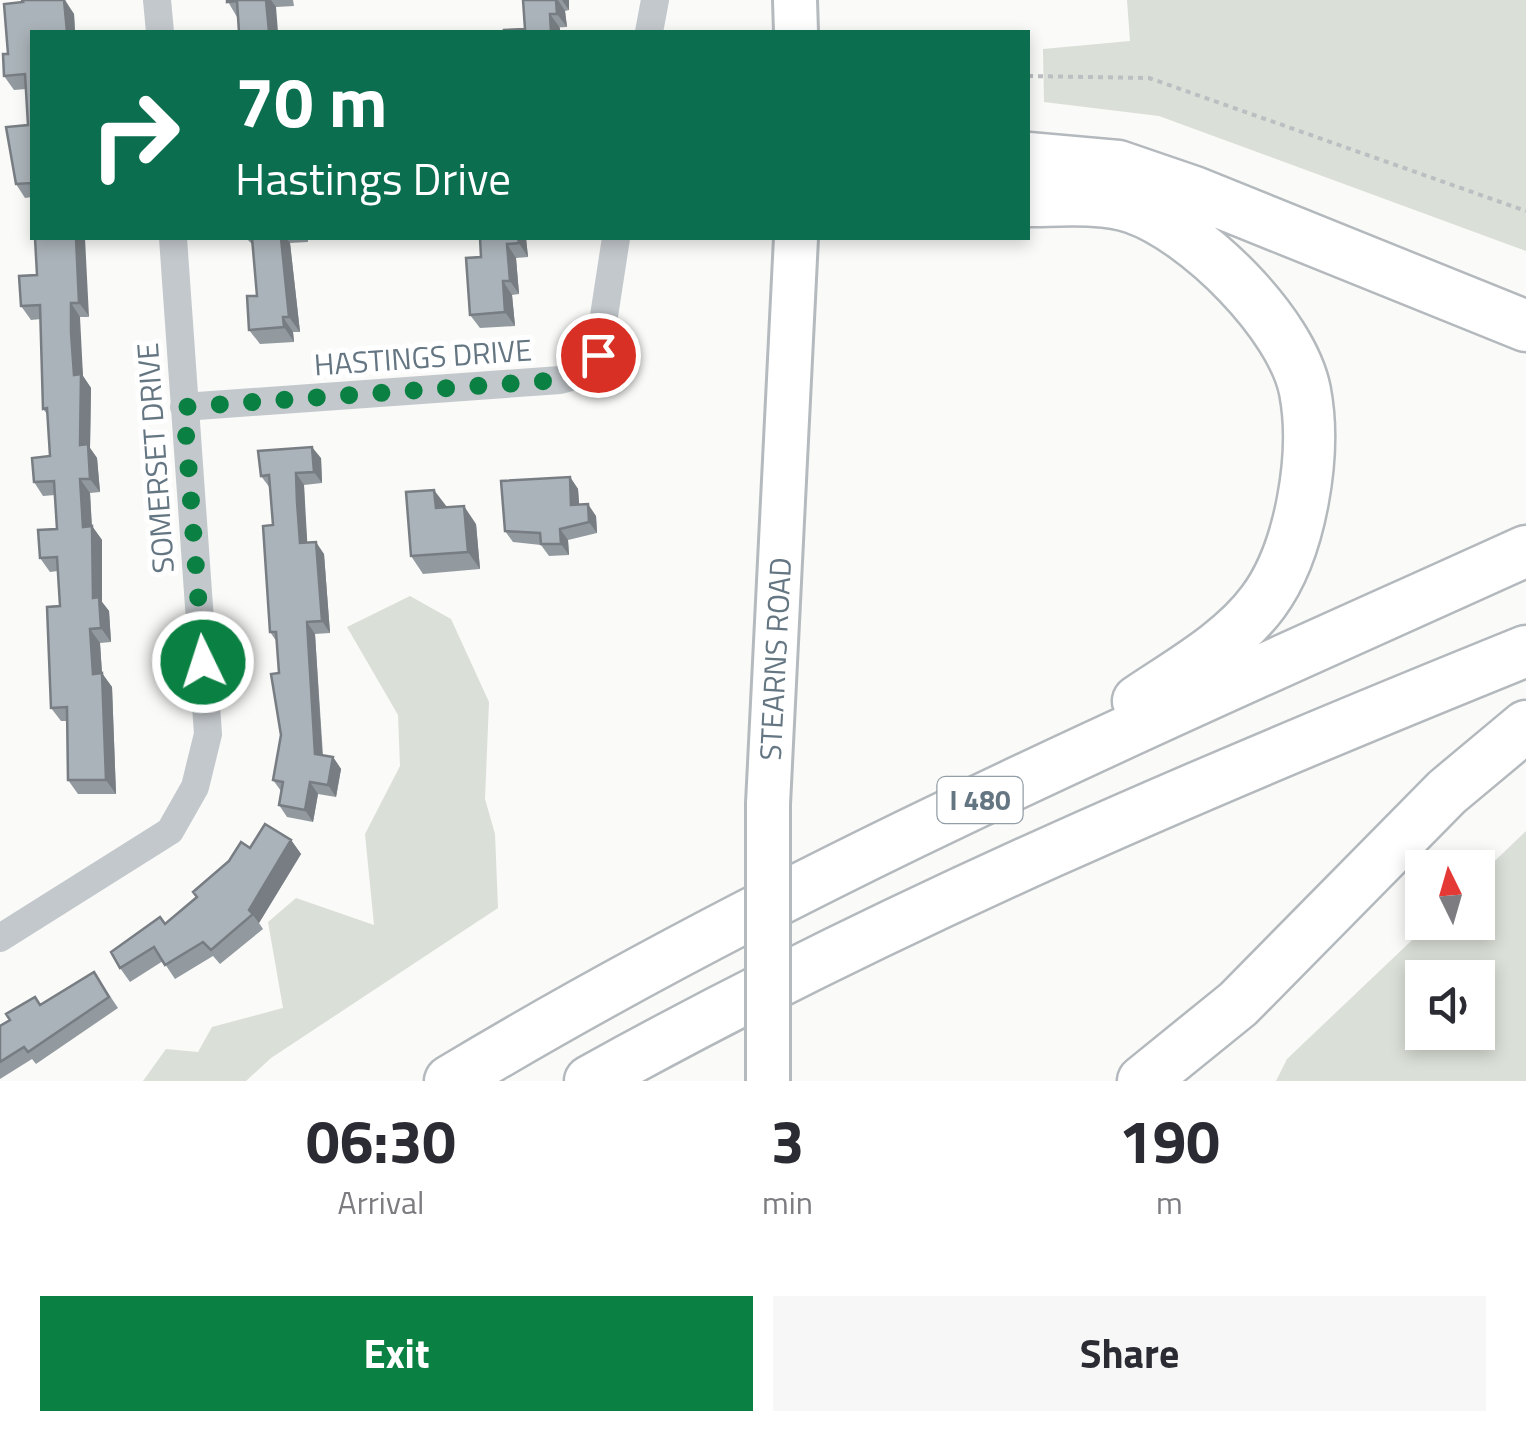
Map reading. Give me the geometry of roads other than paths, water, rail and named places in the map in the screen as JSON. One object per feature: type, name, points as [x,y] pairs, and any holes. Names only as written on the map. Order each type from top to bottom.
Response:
[{"type":"highway","points":[[1030,158],[1118,166],[1179,186],[1526,326]]},
{"type":"highway","points":[[1030,201],[1132,207],[1207,250],[1268,316],[1297,373],[1304,388],[1310,455],[1299,524],[1263,602],[1209,652],[1031,775]]},
{"type":"highway","name":"I 480","points":[[450,1081],[590,996],[1031,775],[1526,551]]},
{"type":"highway","name":"I 480","points":[[590,1081],[838,951],[1045,853],[1526,651]]},
{"type":"highway","points":[[1143,1081],[1238,1004],[1447,792],[1526,726]]},
{"type":"main road","points":[[795,0],[796,30]]},
{"type":"main road","name":"STEARNS ROAD","points":[[768,1081],[768,804],[796,240]]},
{"type":"street","points":[[157,0],[160,30]]},
{"type":"street","points":[[650,30],[655,0]]},
{"type":"street","name":"SOMERSET DRIVE","points":[[0,938],[170,831],[195,787],[208,734],[173,240]]},
{"type":"street","name":"HASTINGS DRIVE","points":[[184,407],[560,380],[582,374],[598,355],[616,240]]}]
